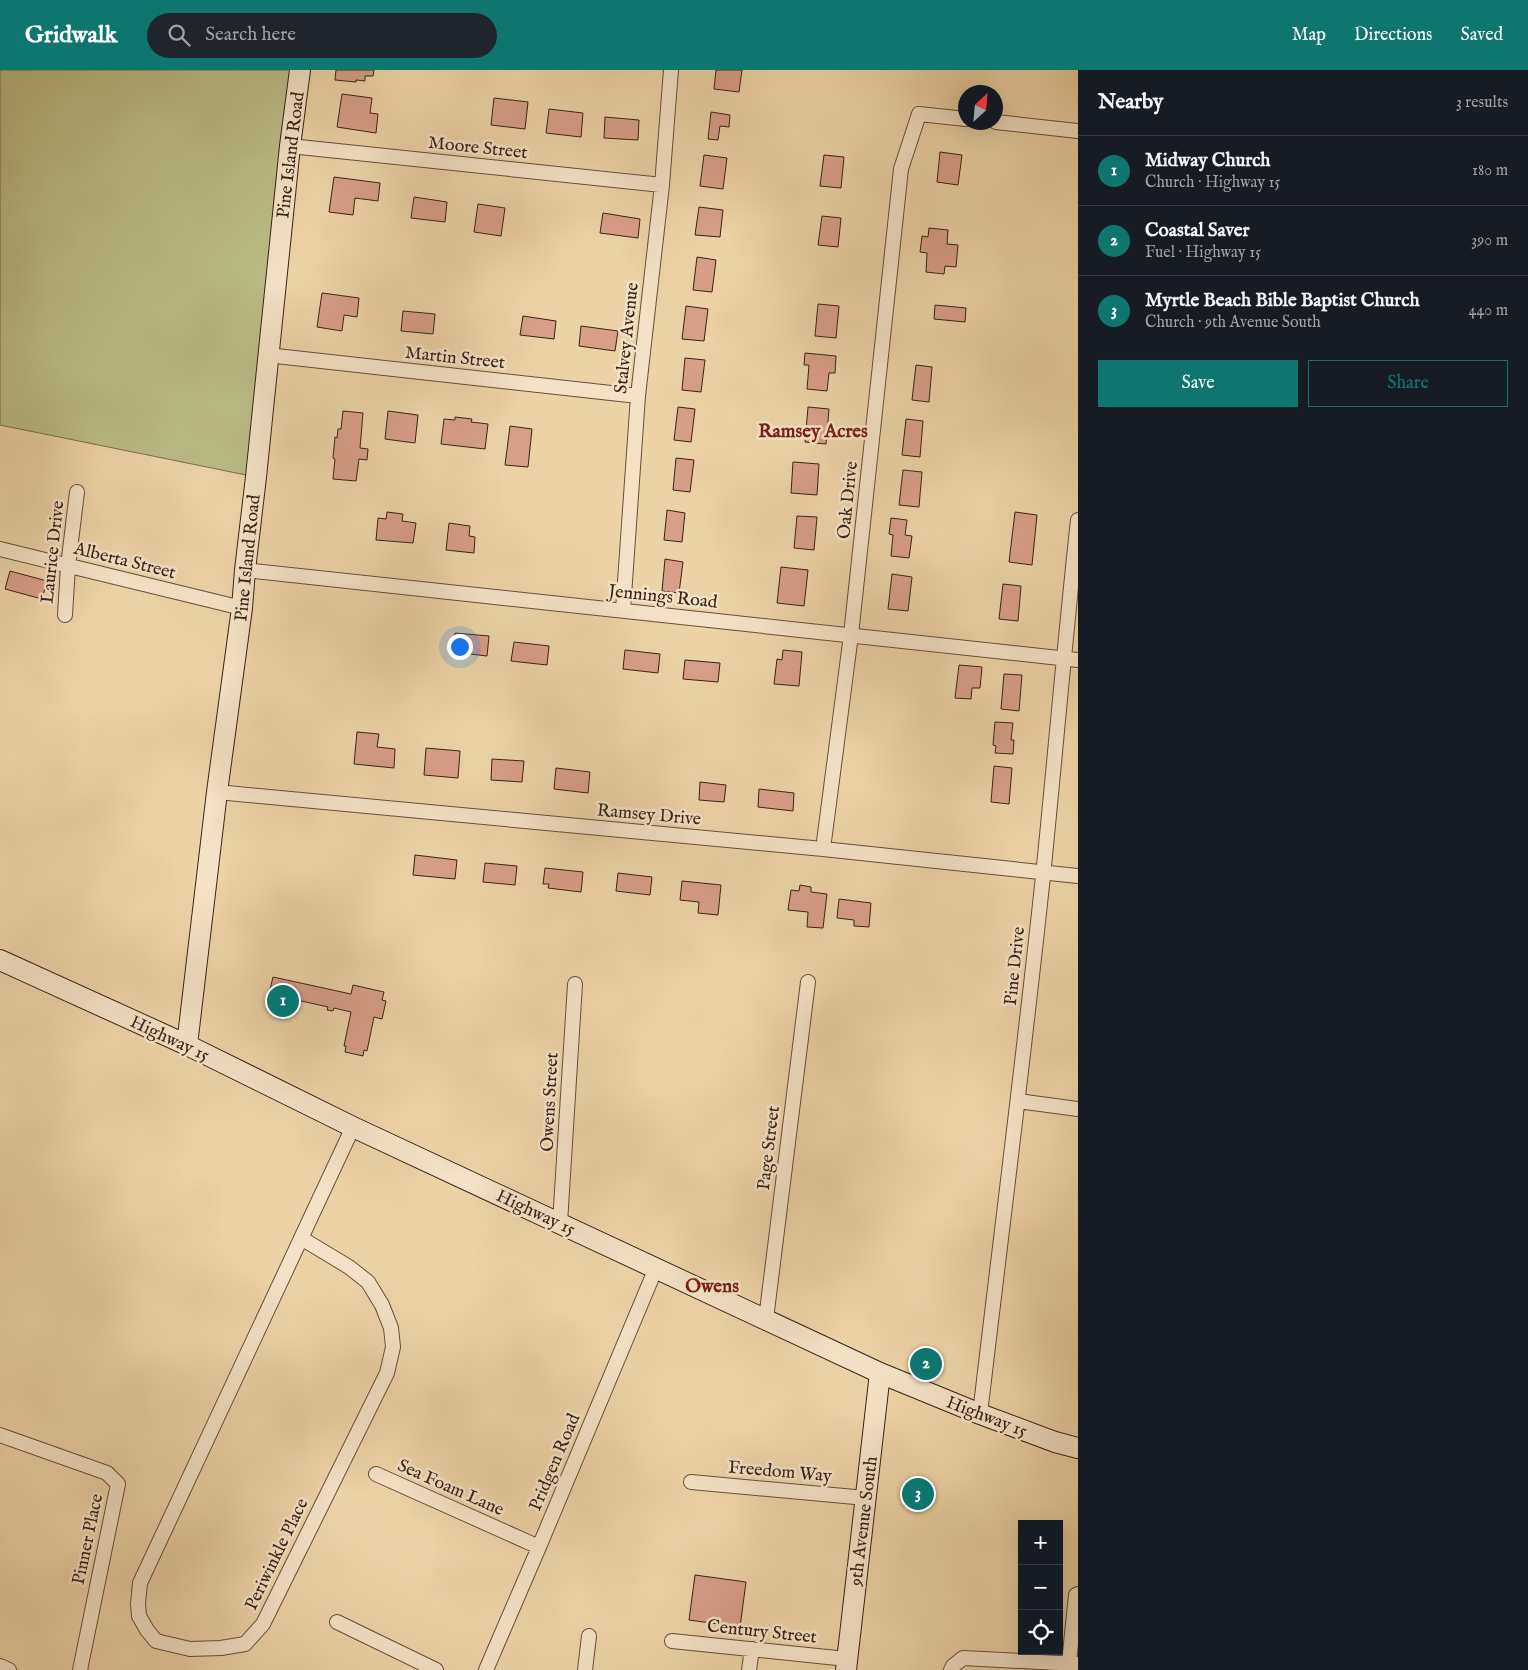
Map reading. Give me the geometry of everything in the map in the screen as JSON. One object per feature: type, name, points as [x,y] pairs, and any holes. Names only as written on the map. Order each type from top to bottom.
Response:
[{"type":"street","name":"Pine Island Road","points":[[188,1045],[217,792],[242,608],[267,356],[300,70]]},
{"type":"street","name":"Stalvey Avenue","points":[[623,610],[638,396],[662,185],[672,70]]},
{"type":"street","name":"Oak Drive","points":[[823,849],[852,635],[901,169],[919,114],[958,118]]},
{"type":"street","points":[[1003,123],[1078,131]]},
{"type":"street","name":"Moore Street","points":[[290,146],[662,185]]},
{"type":"street","name":"Martin Street","points":[[267,356],[638,396]]},
{"type":"street","name":"Laurice Drive","points":[[65,616],[68,566],[78,492]]},
{"type":"street","name":"Pine Drive","points":[[980,1414],[1018,1101],[1078,520]]},
{"type":"street","name":"Alberta Street","points":[[0,549],[242,608]]},
{"type":"street","name":"Jennings Road","points":[[245,570],[1078,660]]},
{"type":"street","name":"Ramsey Drive","points":[[217,792],[823,849],[1078,876]]},
{"type":"street","name":"Highway 15","points":[[0,960],[188,1045],[353,1127],[880,1373],[980,1414],[1055,1442],[1078,1448]]},
{"type":"street","name":"Page Street","points":[[766,1319],[808,982]]},
{"type":"street","name":"Owens Street","points":[[560,1223],[575,984]]},
{"type":"street","points":[[1018,1101],[1078,1108]]},
{"type":"street","name":"Periwinkle Place","points":[[301,1238],[349,1267],[368,1282],[382,1305],[391,1328],[392,1347],[386,1373],[263,1624],[245,1644],[221,1648],[190,1649],[156,1641],[139,1616],[140,1584],[301,1238],[353,1127]]},
{"type":"street","name":"Pridgen Road","points":[[486,1670],[656,1268]]},
{"type":"street","name":"9th Avenue South","points":[[846,1664],[880,1373]]},
{"type":"street","name":"Pinner Place","points":[[0,1435],[107,1473],[118,1484],[80,1670]]},
{"type":"street","name":"Sea Foam Lane","points":[[376,1474],[539,1546]]},
{"type":"street","name":"Freedom Way","points":[[691,1482],[866,1498]]},
{"type":"street","points":[[951,1670],[963,1658],[1074,1664],[1076,1595],[1078,1594]]},
{"type":"street","points":[[338,1622],[436,1670]]},
{"type":"street","points":[[585,1670],[588,1636]]},
{"type":"street","name":"Century Street","points":[[672,1641],[752,1649],[846,1664]]},
{"type":"street","points":[[749,1670],[752,1649]]},
{"type":"street","points":[[0,1666],[9,1670]]},
{"type":"green space","points":[[0,70],[300,70],[256,477],[0,425]]},
{"type":"building","points":[[336,70],[374,70],[373,76],[365,76],[365,81],[356,80],[356,82],[335,80]]},
{"type":"building","points":[[716,70],[742,70],[739,92],[714,89]]},
{"type":"building","points":[[342,94],[372,98],[370,113],[378,114],[376,133],[337,127]]},
{"type":"building","points":[[494,98],[528,102],[525,129],[491,125]]},
{"type":"building","points":[[549,109],[583,113],[581,137],[546,133]]},
{"type":"building","points":[[711,112],[730,115],[729,127],[720,126],[718,140],[708,139]]},
{"type":"building","points":[[605,117],[639,120],[638,140],[604,138]]},
{"type":"building","points":[[940,152],[962,155],[958,185],[937,182]]},
{"type":"building","points":[[704,155],[727,158],[723,189],[700,186]]},
{"type":"building","points":[[824,155],[844,157],[841,188],[820,186]]},
{"type":"building","points":[[334,177],[380,183],[378,201],[355,198],[353,215],[329,212]]},
{"type":"building","points":[[414,197],[447,202],[445,222],[411,218]]},
{"type":"building","points":[[478,204],[505,208],[501,236],[474,232]]},
{"type":"building","points":[[699,207],[723,210],[720,237],[695,235]]},
{"type":"building","points":[[603,213],[640,219],[638,238],[600,233]]},
{"type":"building","points":[[822,216],[841,218],[838,247],[818,245]]},
{"type":"building","points":[[929,228],[948,230],[947,244],[958,245],[956,267],[945,266],[944,274],[926,272],[927,253],[920,252],[922,236],[928,237]]},
{"type":"building","points":[[697,257],[716,260],[712,292],[693,290]]},
{"type":"building","points":[[322,293],[359,298],[357,317],[344,315],[342,331],[317,327]]},
{"type":"building","points":[[818,304],[839,306],[836,338],[815,336]]},
{"type":"building","points":[[935,305],[966,308],[965,322],[934,319]]},
{"type":"building","points":[[686,306],[708,309],[704,341],[682,339]]},
{"type":"building","points":[[403,311],[435,314],[433,334],[401,331]]},
{"type":"building","points":[[523,316],[556,321],[554,339],[520,335]]},
{"type":"building","points":[[581,326],[618,331],[615,351],[579,346]]},
{"type":"building","points":[[805,353],[836,356],[835,373],[829,373],[827,391],[807,389],[809,365],[804,365]]},
{"type":"building","points":[[685,358],[705,360],[701,392],[682,390]]},
{"type":"building","points":[[916,365],[932,367],[929,402],[912,400]]},
{"type":"building","points":[[678,407],[695,409],[691,442],[674,440]]},
{"type":"building","points":[[808,407],[829,409],[826,444],[805,442]]},
{"type":"building","points":[[343,411],[363,413],[360,448],[368,449],[367,460],[359,459],[356,481],[333,479],[335,437],[337,438],[338,429],[341,429]]},
{"type":"building","points":[[388,411],[418,415],[415,443],[385,439]]},
{"type":"building","points":[[455,417],[472,419],[471,422],[488,424],[485,449],[441,444],[444,419],[455,420]]},
{"type":"building","points":[[906,419],[923,421],[920,457],[902,455]]},
{"type":"building","points":[[510,426],[532,429],[528,467],[505,465]]},
{"type":"building","points":[[676,458],[694,460],[690,492],[673,490]]},
{"type":"building","points":[[793,462],[819,464],[817,495],[791,493]]},
{"type":"building","points":[[903,470],[922,472],[919,507],[899,505]]},
{"type":"building","points":[[667,510],[685,513],[682,542],[664,540]]},
{"type":"building","points":[[387,512],[403,514],[402,521],[416,523],[413,543],[376,540],[378,518],[386,519]]},
{"type":"building","points":[[1015,512],[1037,515],[1032,565],[1009,562]]},
{"type":"building","points":[[797,516],[817,517],[814,550],[794,548]]},
{"type":"building","points":[[891,518],[907,520],[905,535],[912,536],[909,558],[891,556],[893,535],[889,534]]},
{"type":"building","points":[[449,523],[470,526],[469,536],[475,537],[474,553],[446,550]]},
{"type":"building","points":[[665,559],[683,562],[679,593],[662,591]]},
{"type":"building","points":[[781,567],[808,570],[804,606],[777,603]]},
{"type":"building","points":[[10,571],[47,581],[42,599],[5,589]]},
{"type":"building","points":[[892,574],[912,577],[908,611],[888,609]]},
{"type":"building","points":[[1003,584],[1021,586],[1018,621],[999,619]]},
{"type":"building","points":[[455,633],[489,636],[487,656],[453,652]]},
{"type":"building","points":[[514,642],[549,646],[547,665],[511,661]]},
{"type":"building","points":[[625,650],[660,654],[658,673],[623,669]]},
{"type":"building","points":[[783,650],[802,652],[799,686],[774,684],[777,659],[782,660]]},
{"type":"building","points":[[685,660],[720,663],[718,682],[683,679]]},
{"type":"building","points":[[959,665],[982,667],[980,688],[972,688],[971,699],[955,698]]},
{"type":"building","points":[[1004,674],[1022,675],[1019,711],[1001,709]]},
{"type":"building","points":[[995,722],[1013,723],[1011,740],[1014,740],[1013,754],[995,753],[996,746],[993,745]]},
{"type":"building","points":[[357,732],[379,734],[377,747],[395,749],[394,768],[354,764]]},
{"type":"building","points":[[426,748],[460,751],[458,778],[424,775]]},
{"type":"building","points":[[492,759],[524,761],[522,782],[491,780]]},
{"type":"building","points":[[994,766],[1012,768],[1009,804],[991,802]]},
{"type":"building","points":[[556,768],[590,772],[588,793],[554,789]]},
{"type":"building","points":[[700,782],[726,785],[724,802],[699,800]]},
{"type":"building","points":[[759,789],[794,793],[793,811],[758,807]]},
{"type":"building","points":[[415,855],[457,860],[455,879],[413,875]]},
{"type":"building","points":[[485,863],[517,866],[515,885],[483,882]]},
{"type":"building","points":[[545,868],[583,872],[581,892],[548,888],[549,884],[543,884]]},
{"type":"building","points":[[618,873],[652,877],[650,895],[616,891]]},
{"type":"building","points":[[682,881],[721,885],[718,915],[698,913],[699,902],[680,900]]},
{"type":"building","points":[[800,885],[811,887],[811,892],[827,894],[823,928],[807,927],[808,912],[788,910],[791,890],[799,891]]},
{"type":"building","points":[[839,899],[871,903],[869,927],[854,926],[854,920],[837,918]]},
{"type":"building","points":[[273,977],[351,994],[353,985],[384,992],[382,1000],[386,1001],[382,1019],[374,1017],[367,1051],[364,1050],[363,1056],[345,1052],[346,1046],[344,1046],[351,1012],[334,1008],[333,1011],[327,1010],[328,1007],[297,1000],[296,1003],[291,1002],[292,999],[269,994]]},
{"type":"building","points":[[695,1575],[746,1582],[740,1627],[689,1620]]},
{"type":"place","name":"Midway Church","points":[[283,1001]]},
{"type":"place","name":"Coastal Saver","points":[[926,1364]]},
{"type":"place","name":"Myrtle Beach Bible Baptist Church","points":[[918,1494]]},
{"type":"district","name":"Ramsey Acres","points":[[813,430]]},
{"type":"district","name":"Owens","points":[[712,1285]]}]
